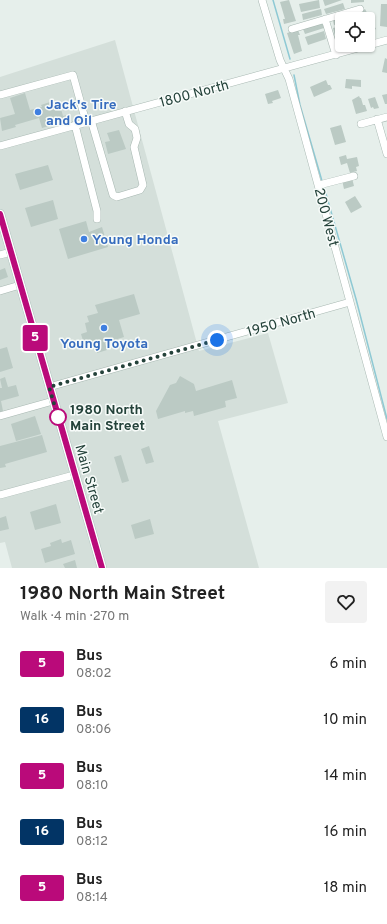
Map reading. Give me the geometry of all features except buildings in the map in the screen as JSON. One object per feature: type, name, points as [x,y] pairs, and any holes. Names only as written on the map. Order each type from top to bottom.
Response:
[{"type":"main road","name":"Main Street","points":[[0,214],[2,228],[11,252],[102,568]]},
{"type":"street","name":"200 West","points":[[262,0],[283,70],[289,79],[322,184],[350,302],[387,437]]},
{"type":"street","points":[[292,29],[360,9]]},
{"type":"street","points":[[325,19],[336,55]]},
{"type":"street","name":"1800 North","points":[[0,146],[125,111],[283,70],[387,40]]},
{"type":"street","points":[[0,95],[73,75],[113,195],[117,197],[140,190],[143,185],[134,147],[137,138],[135,129],[128,124],[125,111]]},
{"type":"street","points":[[361,124],[387,116]]},
{"type":"street","points":[[377,119],[387,154]]},
{"type":"street","points":[[75,125],[97,211],[97,219]]},
{"type":"street","points":[[322,184],[354,176]]},
{"type":"street","points":[[0,255],[11,252]]},
{"type":"street","points":[[0,292],[20,286]]},
{"type":"street","name":"1950 North","points":[[49,387],[350,302]]},
{"type":"street","points":[[0,416],[53,401]]},
{"type":"street","points":[[0,495],[74,475]]},
{"type":"shaded area","points":[[115,40],[199,351],[268,333],[288,403],[218,421],[259,568],[12,568],[5,542],[0,543],[0,77]]},
{"type":"waterway","points":[[273,0],[290,59]]},
{"type":"waterway","points":[[294,75],[300,105],[322,181]]},
{"type":"waterway","points":[[324,187],[356,299],[387,419]]},
{"type":"bus line","name":"5","points":[[0,214],[102,568]]},
{"type":"place","name":"Jack's Tire and Oil","points":[[38,112]]},
{"type":"place","name":"Young Honda","points":[[84,239]]},
{"type":"place","name":"Young Toyota","points":[[104,328]]},
{"type":"place","name":"1980 North Main Street","points":[[58,417]]},
{"type":"route","points":[[58,417],[49,387],[217,340]]}]
